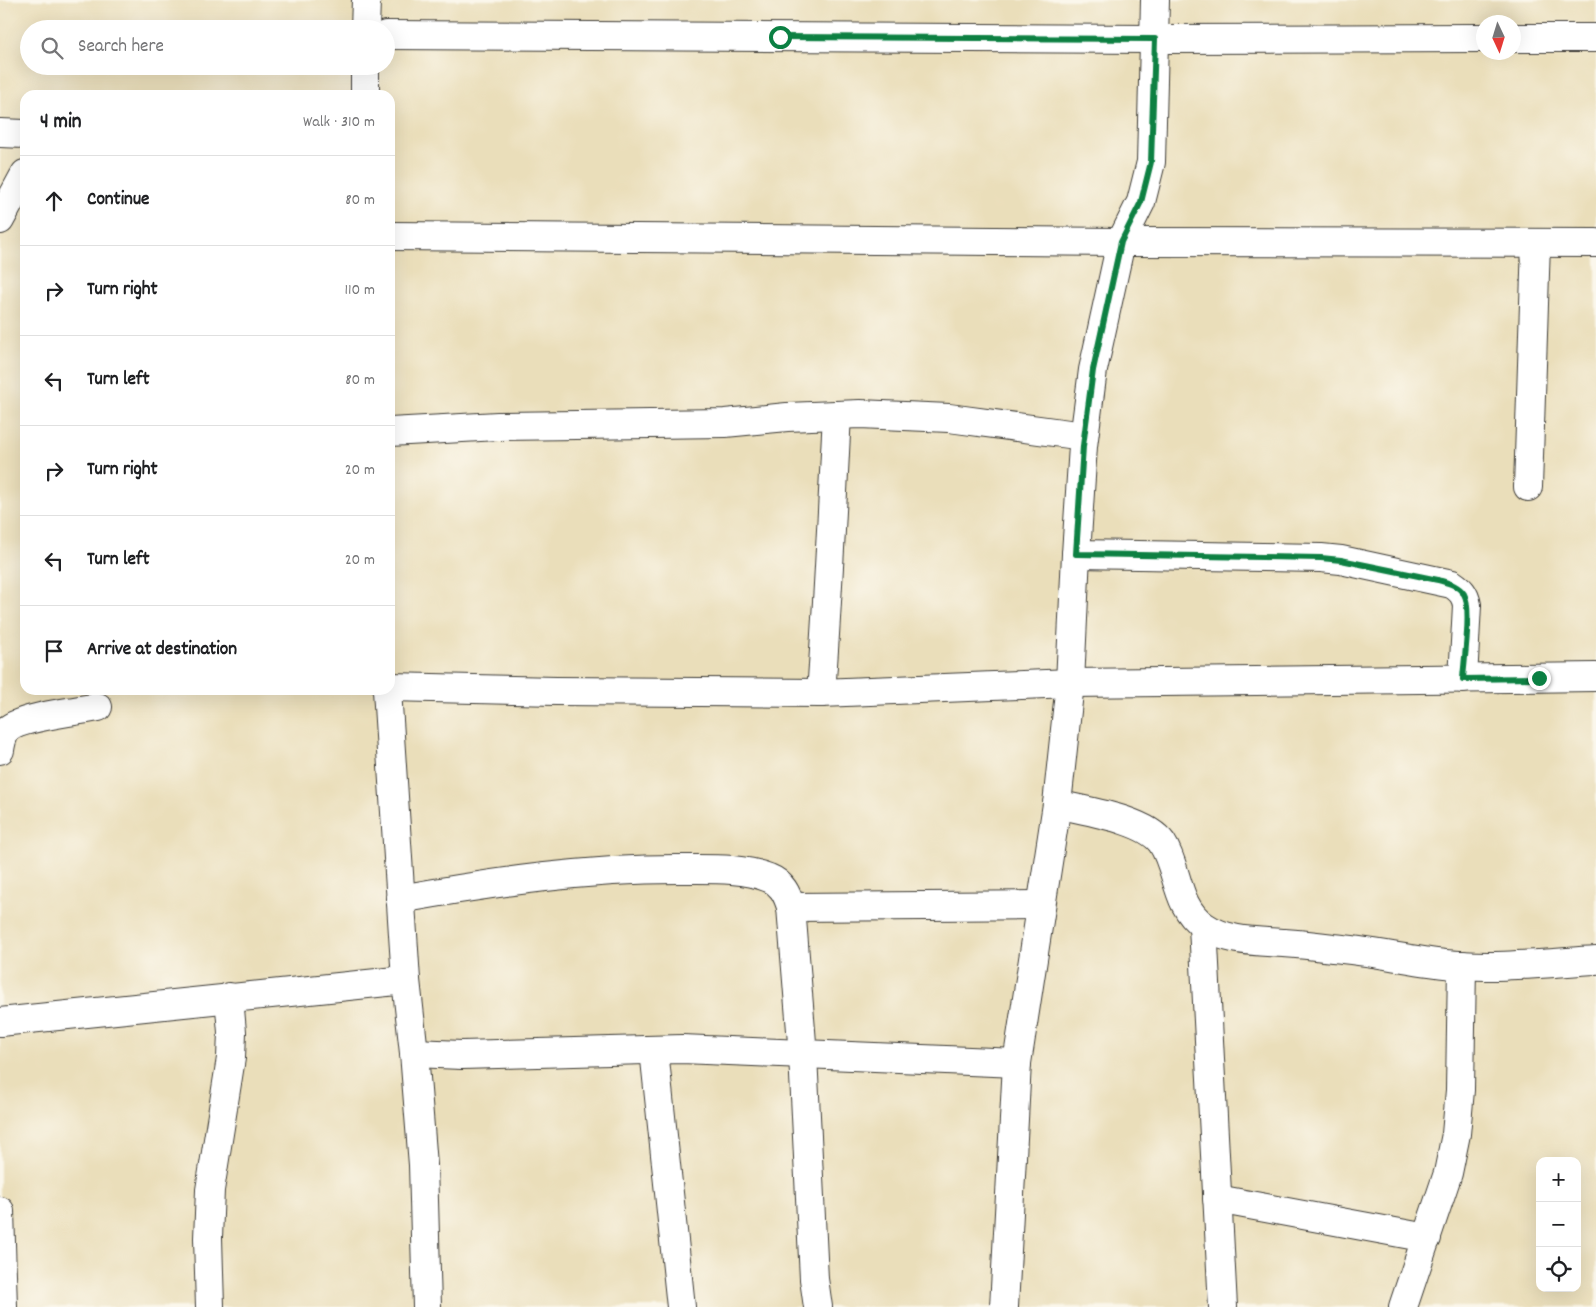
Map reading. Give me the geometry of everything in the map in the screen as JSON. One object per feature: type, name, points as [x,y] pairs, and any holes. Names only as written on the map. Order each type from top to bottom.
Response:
[{"type":"street","points":[[365,20],[366,0]]},
{"type":"street","points":[[1004,1307],[1017,1063],[1057,804],[1070,683],[1083,450],[1093,370],[1121,242],[1141,202],[1151,162],[1155,0]]},
{"type":"street","points":[[395,35],[1155,39],[1476,38]]},
{"type":"street","points":[[1521,38],[1596,38]]},
{"type":"street","points":[[365,75],[365,90]]},
{"type":"street","points":[[0,133],[20,134]]},
{"type":"street","points":[[0,220],[20,183]]},
{"type":"street","points":[[395,236],[1121,242],[1596,243]]},
{"type":"street","points":[[1528,487],[1536,243]]},
{"type":"street","points":[[395,432],[498,426],[725,423],[788,417],[860,414],[949,418],[1083,450]]},
{"type":"street","points":[[821,693],[828,600],[837,415]]},
{"type":"street","points":[[1076,554],[1321,558],[1341,560],[1452,584],[1460,589],[1465,596],[1467,605],[1463,679]]},
{"type":"street","points":[[395,687],[556,692],[821,693],[1070,683],[1596,678]]},
{"type":"street","points":[[387,695],[406,980],[423,1165],[427,1307]]},
{"type":"street","points":[[0,750],[2,738],[7,730],[15,725],[27,720],[98,707]]},
{"type":"street","points":[[1057,804],[1121,819],[1144,828],[1161,842],[1170,859],[1185,903],[1203,926],[1223,936],[1252,942],[1351,949],[1445,964],[1513,965],[1596,960]]},
{"type":"street","points":[[400,898],[501,883],[615,870],[718,869],[771,878],[780,886],[787,894],[791,907],[803,1055],[814,1279],[818,1307]]},
{"type":"street","points":[[791,907],[1041,905]]},
{"type":"street","points":[[1203,926],[1223,1307]]},
{"type":"street","points":[[1403,1307],[1448,1173],[1456,1134],[1460,1090],[1462,964]]},
{"type":"street","points":[[0,1022],[406,980]]},
{"type":"street","points":[[210,1307],[208,1238],[210,1190],[231,1058],[232,1032],[228,997]]},
{"type":"street","points":[[654,1050],[680,1307]]},
{"type":"street","points":[[414,1053],[462,1055],[682,1050],[1017,1063]]},
{"type":"street","points":[[1217,1199],[1427,1238]]},
{"type":"street","points":[[0,1211],[3,1307]]},
{"type":"route","points":[[780,37],[1155,39],[1151,162],[1141,202],[1121,242],[1093,370],[1083,446],[1076,554],[1321,558],[1341,560],[1438,580],[1452,584],[1460,589],[1465,596],[1467,619],[1463,679],[1539,678]]}]
